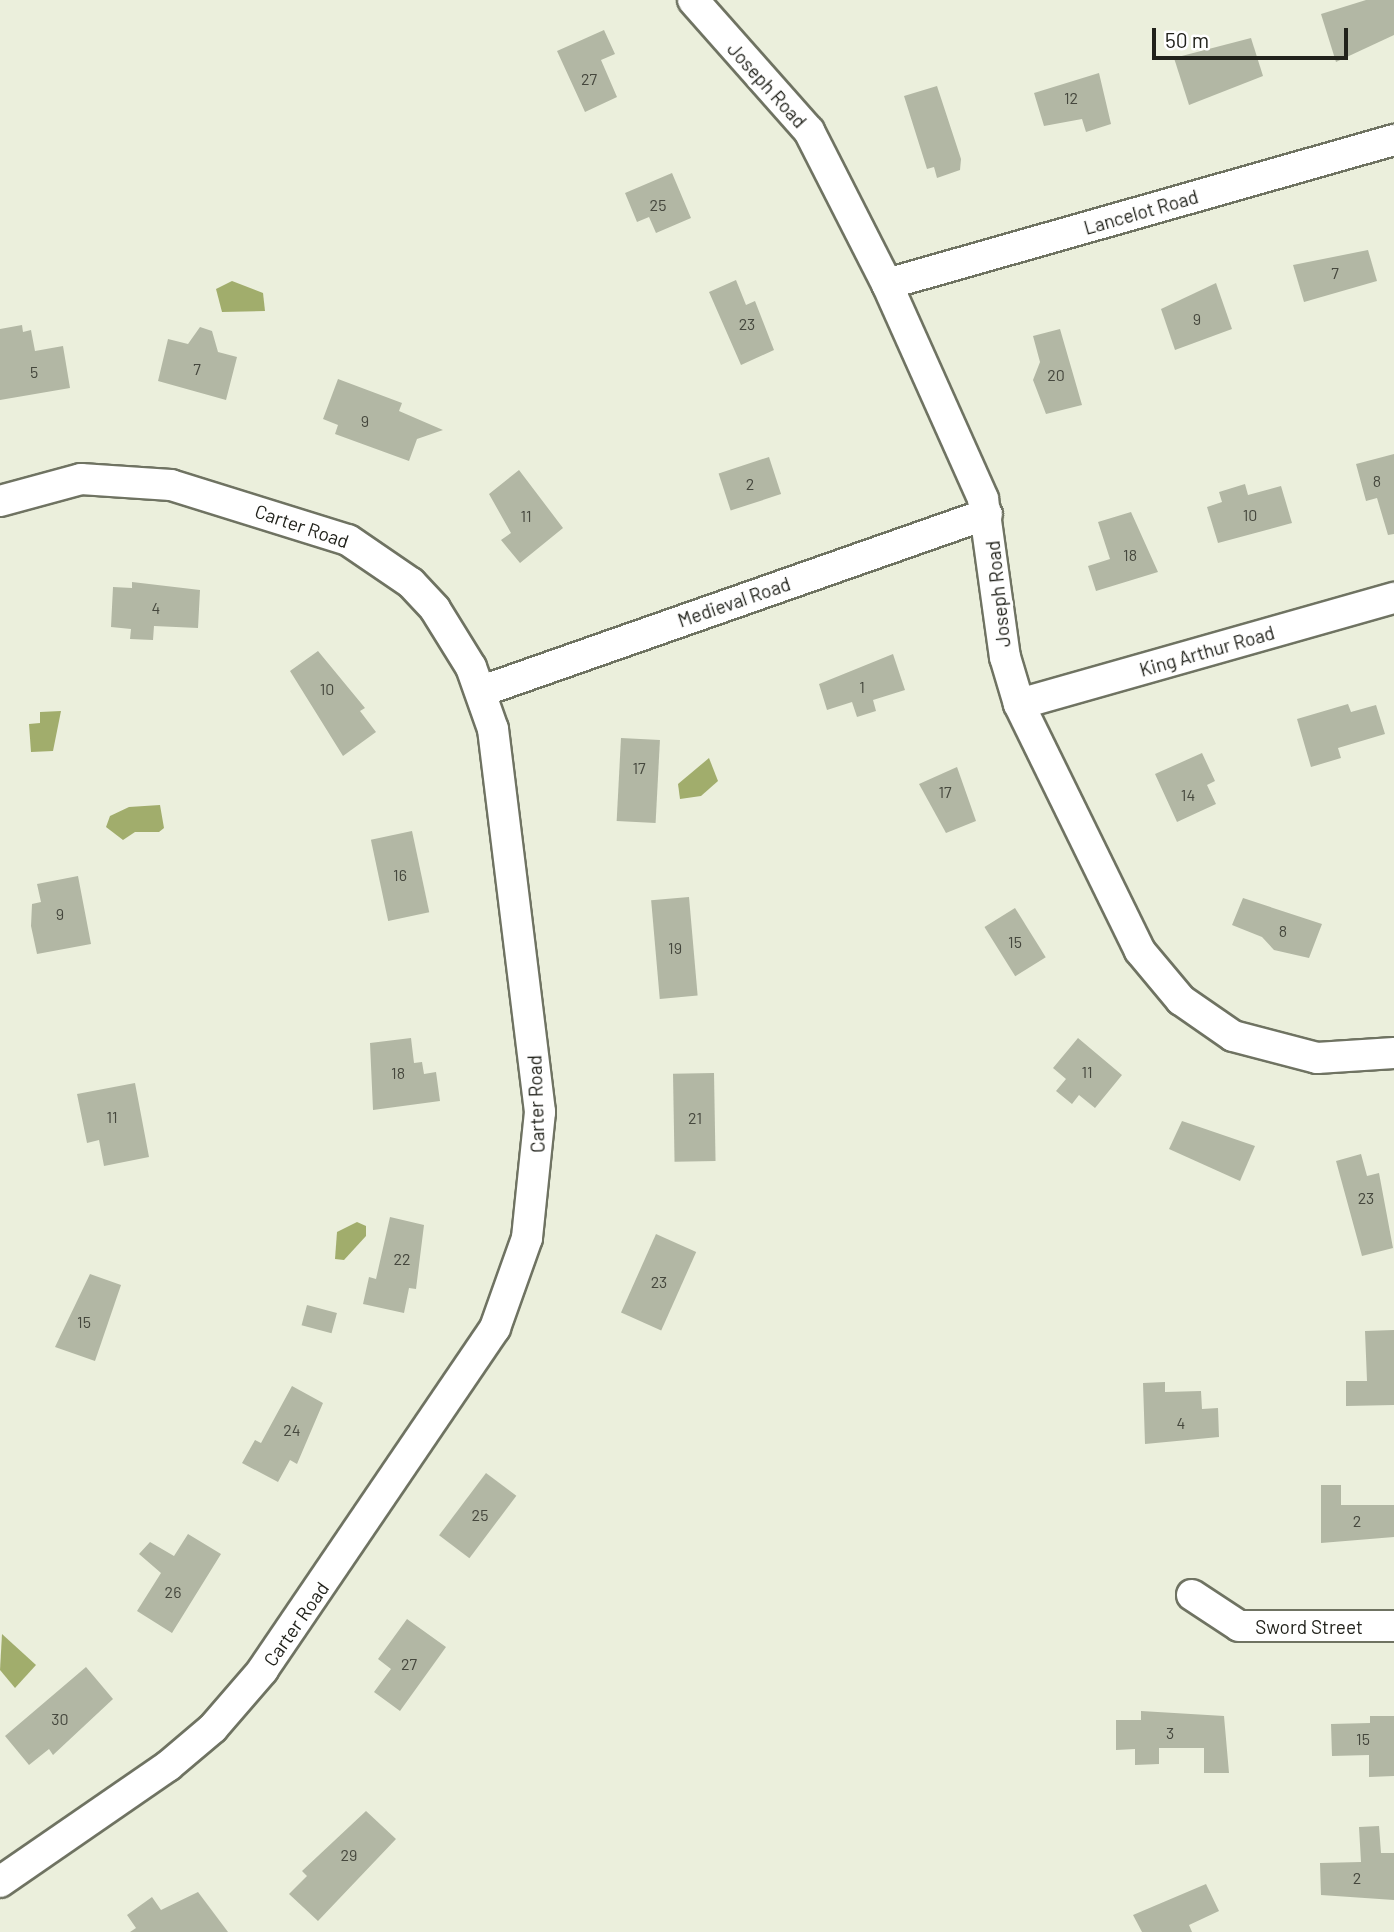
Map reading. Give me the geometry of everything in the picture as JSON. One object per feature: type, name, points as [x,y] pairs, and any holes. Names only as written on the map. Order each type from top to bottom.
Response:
[{"type":"street","name":"Joseph Road","points":[[693,0],[809,131],[887,284],[987,514],[1005,657],[1019,704],[1130,933],[1181,1000],[1233,1035],[1274,1051],[1341,1059],[1394,1053]]},
{"type":"street","name":"Lancelot Road","points":[[887,284],[1394,140]]},
{"type":"street","name":"Carter Road","points":[[0,501],[60,483],[126,478],[171,485],[348,540],[411,583],[435,609],[482,691],[508,833],[540,1111],[537,1184],[513,1291],[447,1407],[240,1700],[168,1766],[0,1882]]},
{"type":"street","name":"Medieval Road","points":[[482,691],[987,514]]},
{"type":"street","name":"King Arthur Road","points":[[1019,704],[1394,598]]},
{"type":"street","name":"Sword Street","points":[[1192,1595],[1239,1626],[1394,1626]]},
{"type":"shaded area","points":[[232,281],[263,293],[265,311],[222,312],[216,289]]},
{"type":"shaded area","points":[[61,711],[53,751],[31,752],[29,724],[40,723],[40,712]]},
{"type":"shaded area","points":[[709,758],[718,781],[701,796],[680,799],[678,784]]},
{"type":"shaded area","points":[[160,805],[164,828],[159,832],[135,832],[123,840],[106,827],[110,816],[129,807]]},
{"type":"shaded area","points":[[357,1222],[366,1226],[366,1236],[344,1260],[335,1259],[337,1232]]},
{"type":"shaded area","points":[[2,1634],[36,1665],[15,1688],[0,1670]]},
{"type":"building","points":[[1366,0],[1394,0],[1394,35],[1336,62],[1321,14]]},
{"type":"building","points":[[604,30],[615,54],[601,60],[617,97],[585,112],[557,51]]},
{"type":"building","points":[[1251,38],[1263,76],[1189,105],[1174,58]]},
{"type":"building","points":[[1099,73],[1111,124],[1086,132],[1082,119],[1044,126],[1034,93]]},
{"type":"building","points":[[937,86],[961,159],[960,170],[937,178],[934,167],[927,169],[904,96]]},
{"type":"building","points":[[672,173],[691,218],[656,233],[649,217],[637,222],[625,193]]},
{"type":"building","points":[[1368,250],[1377,281],[1304,302],[1293,265]]},
{"type":"building","points":[[736,280],[746,305],[755,301],[774,350],[741,365],[709,292]]},
{"type":"building","points":[[1216,283],[1232,329],[1175,350],[1161,309]]},
{"type":"building","points":[[22,325],[23,332],[31,330],[35,351],[63,346],[70,388],[0,400],[0,329]]},
{"type":"building","points":[[200,327],[212,331],[218,352],[237,357],[226,400],[158,381],[168,339],[188,344]]},
{"type":"building","points":[[1060,329],[1082,405],[1046,414],[1033,380],[1040,362],[1033,336]]},
{"type":"building","points":[[338,379],[402,403],[399,411],[443,430],[417,439],[409,461],[335,434],[338,425],[323,419]]},
{"type":"building","points":[[1394,454],[1394,534],[1388,535],[1377,498],[1366,501],[1356,464]]},
{"type":"building","points":[[769,457],[781,494],[731,510],[719,473]]},
{"type":"building","points":[[519,470],[563,528],[520,563],[501,540],[511,533],[489,494]]},
{"type":"building","points":[[1245,484],[1248,495],[1281,486],[1292,523],[1218,543],[1207,507],[1222,502],[1219,492]]},
{"type":"building","points":[[1131,512],[1158,572],[1096,591],[1088,566],[1110,559],[1098,522]]},
{"type":"building","points":[[132,582],[200,590],[198,628],[154,626],[153,640],[130,639],[131,629],[111,627],[113,587],[132,588]]},
{"type":"building","points":[[318,651],[365,708],[360,711],[376,732],[343,756],[290,671]]},
{"type":"building","points":[[893,654],[905,690],[873,700],[876,711],[857,717],[852,702],[827,710],[819,684]]},
{"type":"building","points":[[1348,704],[1351,712],[1376,705],[1385,734],[1338,748],[1341,758],[1311,767],[1297,719]]},
{"type":"building","points":[[621,738],[660,740],[656,823],[617,821]]},
{"type":"building","points":[[1202,753],[1215,781],[1207,785],[1216,804],[1177,822],[1155,774]]},
{"type":"building","points":[[957,767],[976,821],[946,833],[919,784]]},
{"type":"building","points":[[412,831],[429,912],[388,921],[371,840]]},
{"type":"building","points":[[78,876],[91,944],[37,954],[31,926],[32,904],[41,902],[37,884]]},
{"type":"building","points":[[689,897],[698,996],[660,999],[651,900]]},
{"type":"building","points":[[1243,898],[1322,924],[1309,958],[1274,950],[1262,937],[1232,925]]},
{"type":"building","points":[[1015,908],[1046,957],[1015,976],[984,927]]},
{"type":"building","points":[[411,1038],[414,1063],[422,1062],[424,1074],[436,1072],[440,1101],[373,1110],[370,1043]]},
{"type":"building","points":[[1078,1038],[1122,1075],[1095,1108],[1079,1095],[1072,1104],[1056,1091],[1066,1079],[1053,1068]]},
{"type":"building","points":[[714,1073],[716,1161],[675,1162],[673,1074]]},
{"type":"building","points":[[135,1083],[149,1157],[104,1166],[99,1140],[87,1143],[77,1094]]},
{"type":"building","points":[[1182,1121],[1255,1146],[1240,1181],[1169,1149]]},
{"type":"building","points":[[1361,1154],[1367,1176],[1379,1173],[1393,1248],[1362,1256],[1336,1161]]},
{"type":"building","points":[[390,1217],[424,1225],[416,1289],[409,1288],[404,1313],[363,1304],[369,1277],[376,1279]]},
{"type":"building","points":[[656,1234],[696,1252],[661,1330],[621,1313]]},
{"type":"building","points":[[90,1274],[121,1285],[95,1361],[55,1347]]},
{"type":"building","points":[[307,1305],[337,1313],[332,1333],[302,1325]]},
{"type":"building","points":[[1394,1330],[1394,1405],[1346,1406],[1346,1381],[1367,1381],[1365,1331]]},
{"type":"building","points":[[1165,1382],[1165,1392],[1201,1391],[1202,1409],[1218,1408],[1219,1437],[1145,1444],[1143,1383]]},
{"type":"building","points":[[292,1386],[323,1403],[297,1464],[290,1460],[278,1482],[242,1463],[255,1440],[261,1443]]},
{"type":"building","points":[[486,1473],[516,1496],[469,1558],[439,1535]]},
{"type":"building","points":[[1321,1485],[1341,1485],[1341,1505],[1394,1505],[1394,1537],[1321,1543]]},
{"type":"building","points":[[188,1534],[221,1554],[172,1633],[137,1611],[161,1573],[139,1554],[150,1542],[174,1556]]},
{"type":"building","points":[[407,1619],[446,1647],[400,1711],[374,1692],[391,1669],[378,1659]]},
{"type":"building","points":[[86,1667],[113,1699],[53,1755],[49,1749],[29,1765],[5,1736]]},
{"type":"building","points":[[1141,1711],[1224,1716],[1229,1773],[1204,1773],[1204,1748],[1159,1748],[1159,1764],[1135,1765],[1135,1749],[1116,1750],[1116,1720],[1141,1720]]},
{"type":"building","points":[[1370,1716],[1394,1716],[1394,1776],[1369,1777],[1369,1755],[1332,1756],[1331,1724],[1370,1723]]},
{"type":"building","points":[[366,1811],[396,1839],[318,1921],[289,1894],[307,1876],[302,1871]]},
{"type":"building","points":[[1379,1826],[1381,1853],[1394,1853],[1394,1900],[1321,1895],[1320,1863],[1361,1862],[1359,1827]]},
{"type":"building","points":[[1206,1884],[1219,1911],[1189,1925],[1192,1932],[1142,1932],[1133,1915]]},
{"type":"building","points":[[198,1892],[228,1932],[130,1932],[136,1928],[127,1915],[152,1897],[161,1910]]}]
